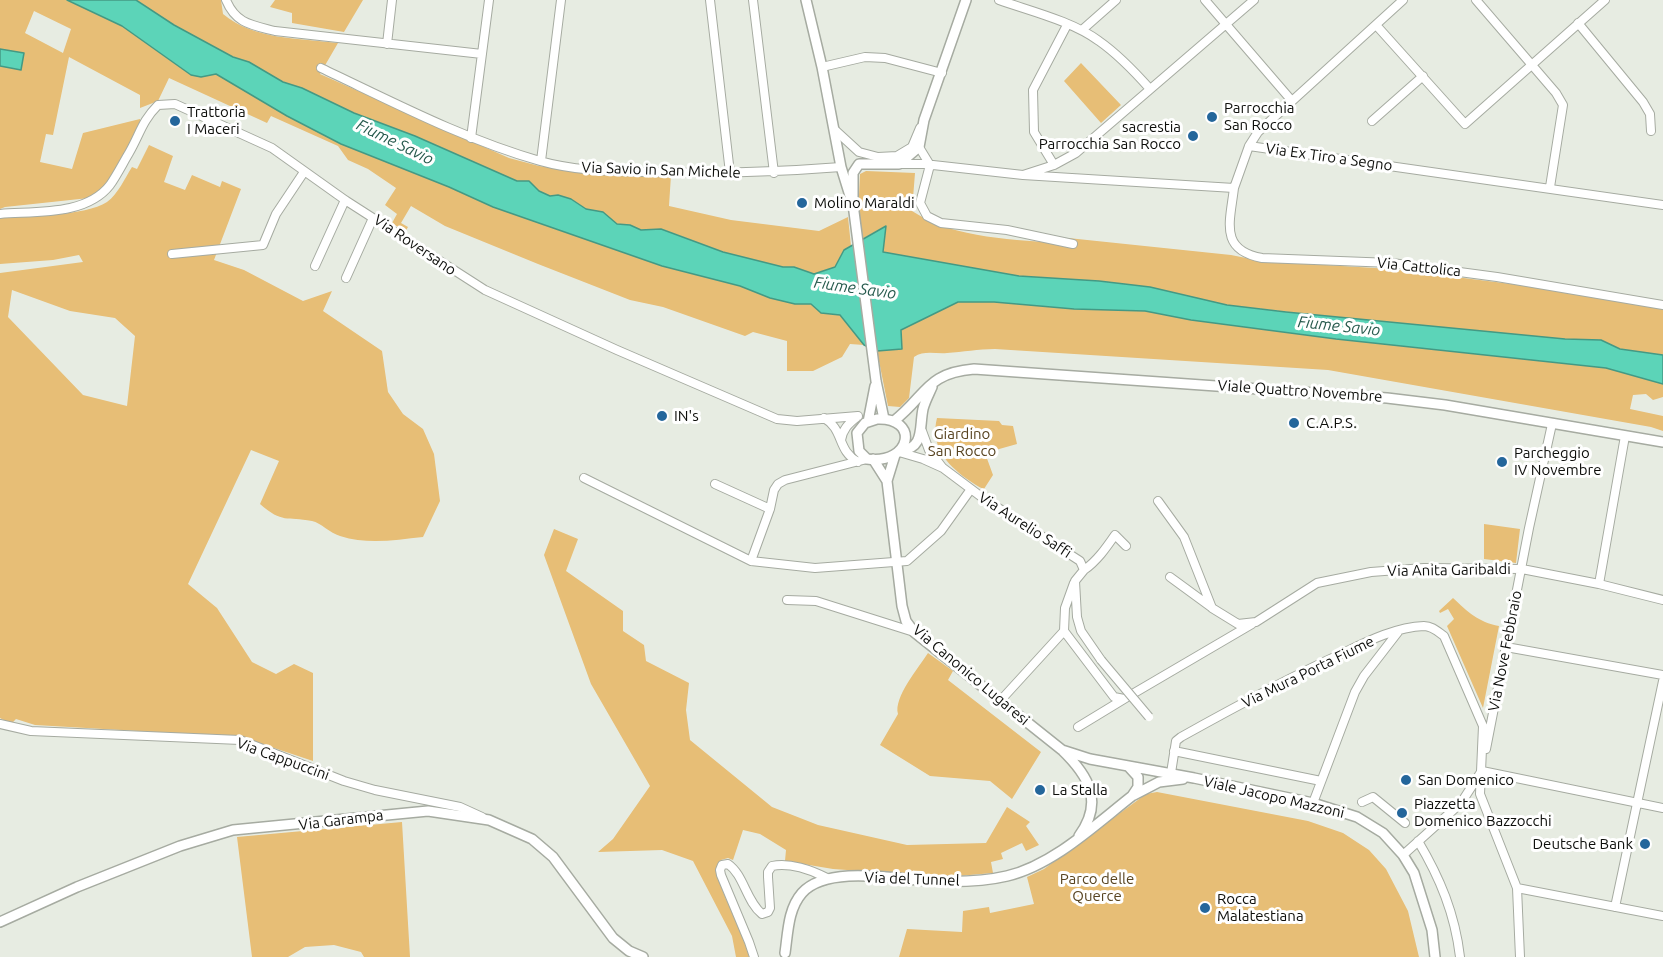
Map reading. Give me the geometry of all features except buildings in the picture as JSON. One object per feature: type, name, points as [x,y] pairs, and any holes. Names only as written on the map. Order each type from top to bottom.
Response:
[{"type":"street","points":[[226,0],[231,13],[247,24],[275,31],[482,54]]},
{"type":"street","points":[[387,44],[392,0]]},
{"type":"street","points":[[471,138],[489,0]]},
{"type":"street","points":[[541,161],[561,0]]},
{"type":"street","points":[[710,0],[730,173]]},
{"type":"street","points":[[753,0],[774,173]]},
{"type":"street","points":[[806,0],[835,130],[840,167],[853,204]]},
{"type":"street","points":[[835,130],[859,152],[878,157],[897,156],[912,147],[942,73],[966,0]]},
{"type":"street","points":[[999,0],[1082,30],[1126,63],[1150,89]]},
{"type":"street","points":[[1082,30],[1116,0]]},
{"type":"street","points":[[1205,0],[1292,100]]},
{"type":"street","points":[[1023,175],[1054,165],[1076,153],[1254,0]]},
{"type":"street","points":[[1249,146],[1258,132],[1403,0]]},
{"type":"street","points":[[1476,0],[1556,93],[1563,105],[1550,188]]},
{"type":"street","points":[[1376,25],[1465,124],[1605,0]]},
{"type":"street","points":[[1578,23],[1643,102],[1650,114],[1651,131]]},
{"type":"street","points":[[1054,165],[1034,132],[1033,90],[1067,25]]},
{"type":"street","points":[[822,67],[865,57],[885,58],[942,73]]},
{"type":"street","name":"Via Savio in San Michele","points":[[321,68],[471,138],[541,161],[589,170],[730,173],[774,173],[840,167]]},
{"type":"street","points":[[1372,121],[1423,76]]},
{"type":"street","name":"Via Roversano","points":[[0,214],[67,208],[88,203],[109,186],[131,149],[146,117],[158,105],[176,104],[272,148],[345,200],[470,282],[617,350],[777,419],[864,420]]},
{"type":"street","points":[[899,164],[919,147],[924,120]]},
{"type":"street","name":"Via Ex Tiro a Segno","points":[[1234,188],[1249,146],[1663,205]]},
{"type":"street","points":[[919,147],[930,165],[920,204],[927,216],[941,223],[1007,230],[1073,244]]},
{"type":"street","points":[[884,418],[876,381],[853,204],[853,173],[859,164],[930,165],[1023,175],[1234,188]]},
{"type":"street","points":[[172,254],[263,245],[276,214],[304,172]]},
{"type":"street","name":"Via Cattolica","points":[[1234,188],[1230,222],[1231,236],[1237,248],[1246,255],[1262,258],[1392,263],[1497,277],[1663,305]]},
{"type":"street","points":[[315,266],[345,200]]},
{"type":"street","points":[[346,278],[373,218]]},
{"type":"street","name":"Viale Quattro Novembre","points":[[894,421],[936,379],[951,372],[974,369],[1249,387],[1445,405],[1663,442]]},
{"type":"street","points":[[936,379],[926,399],[922,430],[929,450],[943,468]]},
{"type":"street","points":[[841,441],[843,431],[848,424],[864,420],[884,418],[900,424],[905,434],[904,444],[887,481],[859,451],[856,439],[864,420],[876,381]]},
{"type":"street","points":[[904,413],[914,413],[922,418]]},
{"type":"street","points":[[824,418],[833,425],[848,456],[866,460]]},
{"type":"street","name":"Via Nove Febbraio","points":[[1482,771],[1552,424]]},
{"type":"street","points":[[751,561],[778,484],[785,480],[866,460],[882,459],[898,453],[915,445],[922,430]]},
{"type":"street","points":[[1599,584],[1625,436]]},
{"type":"street","name":"Via Aurelio Saffi","points":[[898,453],[923,459],[943,468],[1080,561],[1084,570],[1075,581],[1077,617],[1081,631],[1101,660],[1151,719]]},
{"type":"street","points":[[584,478],[751,561],[815,568],[907,561],[941,531],[971,489]]},
{"type":"street","name":"Via Canonico Lugaresi","points":[[887,481],[903,613],[914,632],[1062,750]]},
{"type":"street","points":[[715,484],[770,509]]},
{"type":"street","points":[[1158,501],[1184,537],[1212,608]]},
{"type":"street","points":[[1084,570],[1107,548],[1115,535],[1126,546]]},
{"type":"street","name":"Via Anita Garibaldi","points":[[1078,727],[1256,622],[1317,583],[1371,572],[1424,568],[1522,569],[1599,584],[1663,600]]},
{"type":"street","points":[[1170,577],[1238,624],[1256,622]]},
{"type":"street","points":[[1075,581],[1065,608],[1064,631],[1114,697],[1124,699]]},
{"type":"street","points":[[787,600],[816,601],[914,632]]},
{"type":"street","name":"Via Mura Porta Fiume","points":[[1174,751],[1176,741],[1181,737],[1304,671],[1366,642],[1399,631],[1425,626],[1435,628],[1443,636],[1483,726],[1480,794],[1517,888],[1520,957]]},
{"type":"street","points":[[1000,701],[1064,631]]},
{"type":"street","points":[[1312,803],[1355,692],[1364,676],[1399,631]]},
{"type":"street","points":[[1506,647],[1663,675]]},
{"type":"street","points":[[1615,907],[1661,704],[1663,681]]},
{"type":"street","name":"Via Cappuccini","points":[[0,724],[31,731],[240,740],[344,781],[375,790],[460,807],[489,820]]},
{"type":"street","name":"Viale Jacopo Mazzoni","points":[[1062,750],[1090,759],[1171,773],[1312,803],[1357,817],[1383,833],[1403,855],[1414,873],[1432,930],[1435,957]]},
{"type":"street","name":"Via del Tunnel","points":[[1062,750],[1083,772],[1092,799],[1091,817],[1079,836]]},
{"type":"street","points":[[1171,773],[1174,751]]},
{"type":"street","name":"Viale Jacopo Mazzoni","points":[[1174,751],[1321,781]]},
{"type":"street","points":[[1128,766],[1138,777],[1138,787],[1132,796]]},
{"type":"street","points":[[1403,855],[1461,803],[1482,771],[1663,808]]},
{"type":"street","name":"Via del Tunnel","points":[[785,953],[789,922],[796,902],[811,885],[827,879],[849,876],[932,881],[988,880],[1016,874],[1043,863],[1132,796],[1159,782],[1194,778]]},
{"type":"street","points":[[1362,802],[1373,797],[1405,823]]},
{"type":"street","name":"Via Garampa","points":[[0,922],[77,887],[180,846],[233,830],[428,811],[489,820],[520,832],[545,848],[613,938],[629,951],[643,957]]},
{"type":"street","points":[[1418,841],[1442,886],[1454,918],[1460,957]]},
{"type":"street","points":[[754,957],[747,934],[721,875],[722,865],[725,863],[731,865],[751,901],[762,914],[768,912],[770,908],[768,877],[769,868],[772,866],[779,865],[814,872],[827,879]]},
{"type":"street","points":[[1517,888],[1663,916]]},
{"type":"green space","points":[[0,0],[67,0],[122,26],[191,75],[201,77],[216,74],[287,116],[341,144],[493,207],[662,266],[740,286],[770,298],[795,304],[811,304],[821,313],[840,315],[864,345],[850,344],[842,357],[813,371],[787,371],[787,341],[753,332],[745,336],[663,307],[630,300],[445,226],[411,206],[401,223],[408,227],[405,232],[392,223],[397,214],[385,205],[396,188],[368,169],[348,160],[338,146],[271,116],[267,123],[169,78],[158,101],[140,108],[140,95],[69,57],[53,135],[46,134],[40,162],[72,169],[83,133],[140,119],[140,123],[128,149],[106,185],[89,198],[0,209]],"holes":[[[34,11],[71,29],[63,53],[25,33]]]},
{"type":"green space","points":[[136,0],[221,0],[223,14],[249,29],[277,36],[338,43],[320,74],[509,158],[539,166],[588,173],[671,175],[669,206],[731,220],[819,231],[848,217],[851,246],[844,250],[835,267],[814,274],[794,267],[783,267],[723,252],[662,229],[641,230],[630,225],[617,224],[603,212],[586,209],[571,199],[558,195],[550,196],[539,191],[529,181],[517,182],[415,136],[354,113],[302,88],[283,82],[249,62],[233,57],[174,25]]},
{"type":"green space","points":[[275,0],[363,0],[344,32],[292,23],[292,13],[270,7]]},
{"type":"green space","points":[[1081,63],[1121,105],[1101,123],[1064,81]]},
{"type":"green space","points":[[149,145],[173,156],[164,182],[185,190],[192,175],[220,187],[222,181],[241,189],[214,260],[244,270],[303,301],[332,291],[323,311],[382,351],[388,392],[403,414],[423,429],[434,454],[440,501],[423,537],[371,541],[340,536],[315,522],[280,517],[260,504],[279,461],[251,450],[188,584],[217,608],[252,662],[276,674],[294,664],[313,673],[313,761],[241,737],[35,725],[16,719],[11,724],[0,718],[0,273],[83,262],[79,255],[53,260],[0,264],[0,218],[55,214],[97,207],[115,195],[132,167],[137,169]],"holes":[[[12,290],[70,311],[115,318],[135,336],[127,406],[83,395],[8,317]]]},
{"type":"green space","points":[[866,171],[915,173],[912,211],[929,221],[967,233],[1066,244],[1068,238],[1231,255],[1261,261],[1391,269],[1600,295],[1663,308],[1663,355],[1620,349],[1601,340],[1404,325],[1227,305],[1150,287],[1019,276],[882,252],[886,226],[862,239],[858,216],[860,174]]},
{"type":"green space","points":[[958,302],[1145,311],[1191,320],[1336,339],[1606,368],[1663,384],[1663,397],[1653,400],[1646,394],[1633,395],[1630,409],[1663,416],[1663,431],[1328,370],[995,349],[926,353],[914,357],[909,398],[900,407],[888,406],[877,351],[902,349],[901,330]]},
{"type":"green space","name":"Giardino San Rocco","points":[[937,418],[999,421],[1002,425],[1013,426],[1017,444],[985,453],[993,475],[984,489],[959,473],[946,460],[936,437]]},
{"type":"green space","points":[[1484,524],[1520,529],[1516,563],[1484,559]]},
{"type":"green space","points":[[554,529],[578,539],[566,571],[623,611],[623,631],[644,645],[646,661],[689,683],[686,710],[690,740],[772,807],[818,825],[907,845],[986,843],[1007,807],[1030,822],[1026,826],[1039,845],[1026,851],[1022,843],[1001,853],[1003,859],[991,862],[993,873],[946,877],[833,869],[785,861],[786,850],[760,834],[743,830],[733,860],[728,858],[721,860],[719,869],[722,889],[745,938],[749,957],[736,957],[732,936],[693,861],[662,850],[598,852],[613,839],[650,786],[591,684],[544,555]]},
{"type":"green space","points":[[1453,598],[1479,619],[1499,626],[1483,708],[1447,626],[1454,619],[1448,609],[1440,613],[1439,611]]},
{"type":"green space","points":[[928,653],[953,671],[948,680],[1041,752],[1012,799],[990,781],[930,776],[880,745],[898,714],[897,707],[903,691]]},
{"type":"green space","name":"Parco delle Querce","points":[[1157,792],[1308,821],[1343,833],[1369,850],[1386,869],[1408,911],[1419,957],[899,957],[907,929],[962,932],[963,911],[989,907],[990,913],[1034,904],[1027,877],[1044,869],[1146,794]]},
{"type":"green space","points":[[402,822],[410,957],[364,957],[361,952],[334,945],[305,947],[288,957],[252,957],[237,837]]},
{"type":"water","name":"Fiume Savio","points":[[67,0],[136,0],[174,25],[233,57],[249,62],[283,82],[302,88],[354,113],[415,136],[517,181],[529,181],[539,191],[550,196],[558,195],[571,199],[586,209],[603,212],[617,224],[630,225],[641,230],[661,229],[723,252],[783,267],[794,267],[814,274],[835,267],[844,250],[886,226],[883,252],[1019,276],[1150,287],[1227,305],[1286,312],[1565,339],[1601,340],[1620,349],[1663,355],[1663,384],[1606,368],[1336,339],[1191,320],[1145,311],[1074,309],[994,302],[958,302],[901,330],[902,349],[877,351],[864,345],[840,315],[821,313],[811,304],[795,304],[770,298],[740,286],[662,266],[493,207],[341,144],[287,116],[216,74],[201,77],[191,75],[122,26]]},
{"type":"water","points":[[0,49],[24,53],[21,70],[0,66]]},
{"type":"place","name":"Parrocchia San Rocco","points":[[1212,117]]},
{"type":"place","name":"Trattoria I Maceri","points":[[175,121]]},
{"type":"place","name":"sacrestia Parrocchia San Rocco","points":[[1193,136]]},
{"type":"place","name":"Molino Maraldi","points":[[802,203]]},
{"type":"place","name":"IN's","points":[[662,416]]},
{"type":"place","name":"C.A.P.S.","points":[[1294,423]]},
{"type":"place","name":"Parcheggio IV Novembre","points":[[1502,462]]},
{"type":"place","name":"San Domenico","points":[[1406,780]]},
{"type":"place","name":"La Stalla","points":[[1040,790]]},
{"type":"place","name":"Piazzetta Domenico Bazzocchi","points":[[1402,813]]},
{"type":"place","name":"Deutsche Bank","points":[[1645,844]]},
{"type":"place","name":"Rocca Malatestiana","points":[[1205,908]]}]
